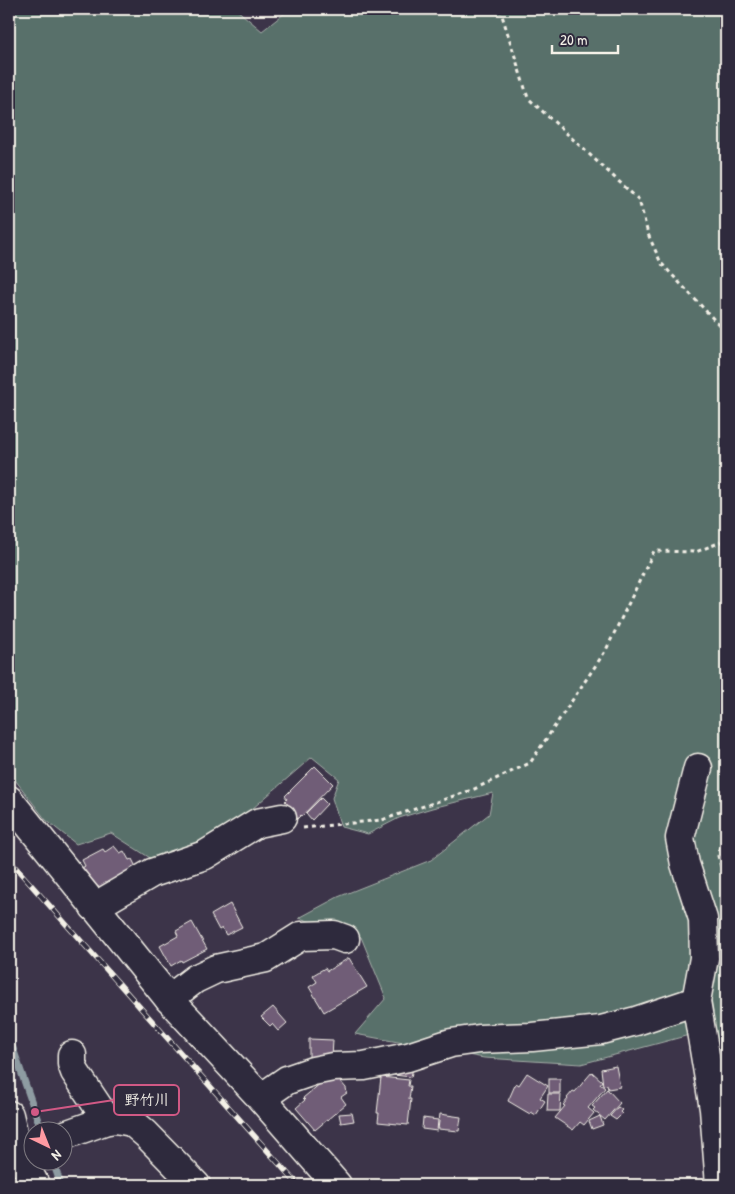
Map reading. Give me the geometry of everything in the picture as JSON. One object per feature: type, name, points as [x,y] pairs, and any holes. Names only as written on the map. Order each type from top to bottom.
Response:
[{"type":"street","points":[[698,768],[680,838],[685,864],[702,919],[704,958],[696,1001],[714,1109],[720,1185]]},
{"type":"street","points":[[9,800],[169,999],[261,1098],[337,1185]]},
{"type":"street","points":[[94,907],[152,873],[205,855],[258,823],[282,818]]},
{"type":"street","points":[[169,999],[195,979],[216,969],[266,958],[301,936],[334,935],[345,939]]},
{"type":"street","points":[[261,1098],[287,1080],[333,1067],[364,1066],[408,1057],[451,1043],[479,1039],[532,1037],[601,1030],[636,1021],[696,1001]]},
{"type":"street","points":[[72,1055],[72,1064],[76,1072],[107,1120]]},
{"type":"street","points":[[9,1115],[18,1147],[35,1185]]},
{"type":"street","points":[[72,1132],[107,1120],[116,1119],[132,1122],[196,1185]]},
{"type":"path","points":[[500,9],[528,98],[639,200],[648,234],[661,263],[721,327],[726,335]]},
{"type":"path","points":[[282,818],[296,829],[382,820],[472,790],[530,763],[606,650],[654,551],[696,552],[726,540]]},
{"type":"path","points":[[726,824],[718,856],[726,884]]},
{"type":"green space","points":[[9,9],[236,9],[262,31],[290,9],[726,9],[726,1082],[693,1034],[581,1064],[484,1058],[355,1034],[386,998],[361,937],[299,918],[338,897],[431,860],[489,814],[493,793],[399,818],[368,834],[341,827],[332,798],[339,779],[312,757],[207,848],[158,863],[111,833],[76,844],[46,820],[9,772]]},
{"type":"building","points":[[315,766],[333,784],[297,819],[288,809],[290,807],[285,801],[287,799],[285,796]]},
{"type":"building","points":[[321,798],[327,804],[312,820],[306,813]]},
{"type":"building","points":[[114,846],[120,853],[124,851],[129,860],[132,859],[138,871],[95,891],[82,868],[85,866],[82,860],[103,849],[105,852]]},
{"type":"building","points":[[230,904],[242,927],[226,935],[222,928],[219,930],[211,915]]},
{"type":"building","points":[[192,922],[207,949],[171,966],[160,946],[178,936],[176,931]]},
{"type":"building","points":[[349,958],[367,987],[324,1012],[309,987],[317,982],[313,975],[325,968],[327,971]]},
{"type":"building","points":[[273,1007],[287,1023],[278,1031],[272,1024],[270,1026],[261,1017]]},
{"type":"building","points":[[309,1039],[333,1040],[332,1058],[309,1057]]},
{"type":"building","points":[[395,1065],[413,1068],[411,1077],[394,1075]]},
{"type":"building","points":[[616,1066],[620,1087],[608,1089],[607,1085],[603,1086],[601,1069]]},
{"type":"building","points":[[592,1072],[602,1081],[600,1084],[605,1088],[588,1108],[594,1113],[584,1125],[580,1122],[573,1130],[555,1118],[565,1106],[563,1105],[567,1098],[573,1091],[575,1092]]},
{"type":"building","points":[[333,1073],[346,1088],[347,1093],[341,1097],[346,1104],[315,1130],[296,1108],[305,1100],[303,1098]]},
{"type":"building","points":[[527,1073],[548,1086],[540,1098],[545,1101],[536,1115],[531,1112],[530,1114],[508,1101],[516,1083],[519,1085]]},
{"type":"building","points":[[381,1077],[409,1080],[408,1086],[411,1086],[409,1099],[411,1099],[408,1125],[378,1122],[379,1113],[377,1113]]},
{"type":"building","points":[[549,1079],[560,1079],[560,1093],[549,1093]]},
{"type":"building","points":[[607,1089],[620,1103],[605,1120],[593,1110],[595,1108],[592,1106]]},
{"type":"building","points":[[548,1094],[561,1094],[560,1111],[547,1111]]},
{"type":"building","points":[[618,1107],[622,1110],[620,1112],[622,1114],[616,1120],[610,1116]]},
{"type":"building","points":[[352,1113],[354,1121],[341,1123],[339,1114]]},
{"type":"building","points":[[440,1114],[461,1117],[459,1131],[438,1129]]},
{"type":"building","points":[[600,1116],[603,1125],[592,1129],[589,1121]]},
{"type":"building","points":[[423,1118],[438,1120],[437,1131],[422,1129]]},
{"type":"waterway","points":[[9,1037],[39,1122]]},
{"type":"waterway","points":[[56,1172],[61,1185]]},
{"type":"railway","points":[[9,860],[298,1185]]},
{"type":"place","name":"野竹川","points":[[35,1112]]}]
